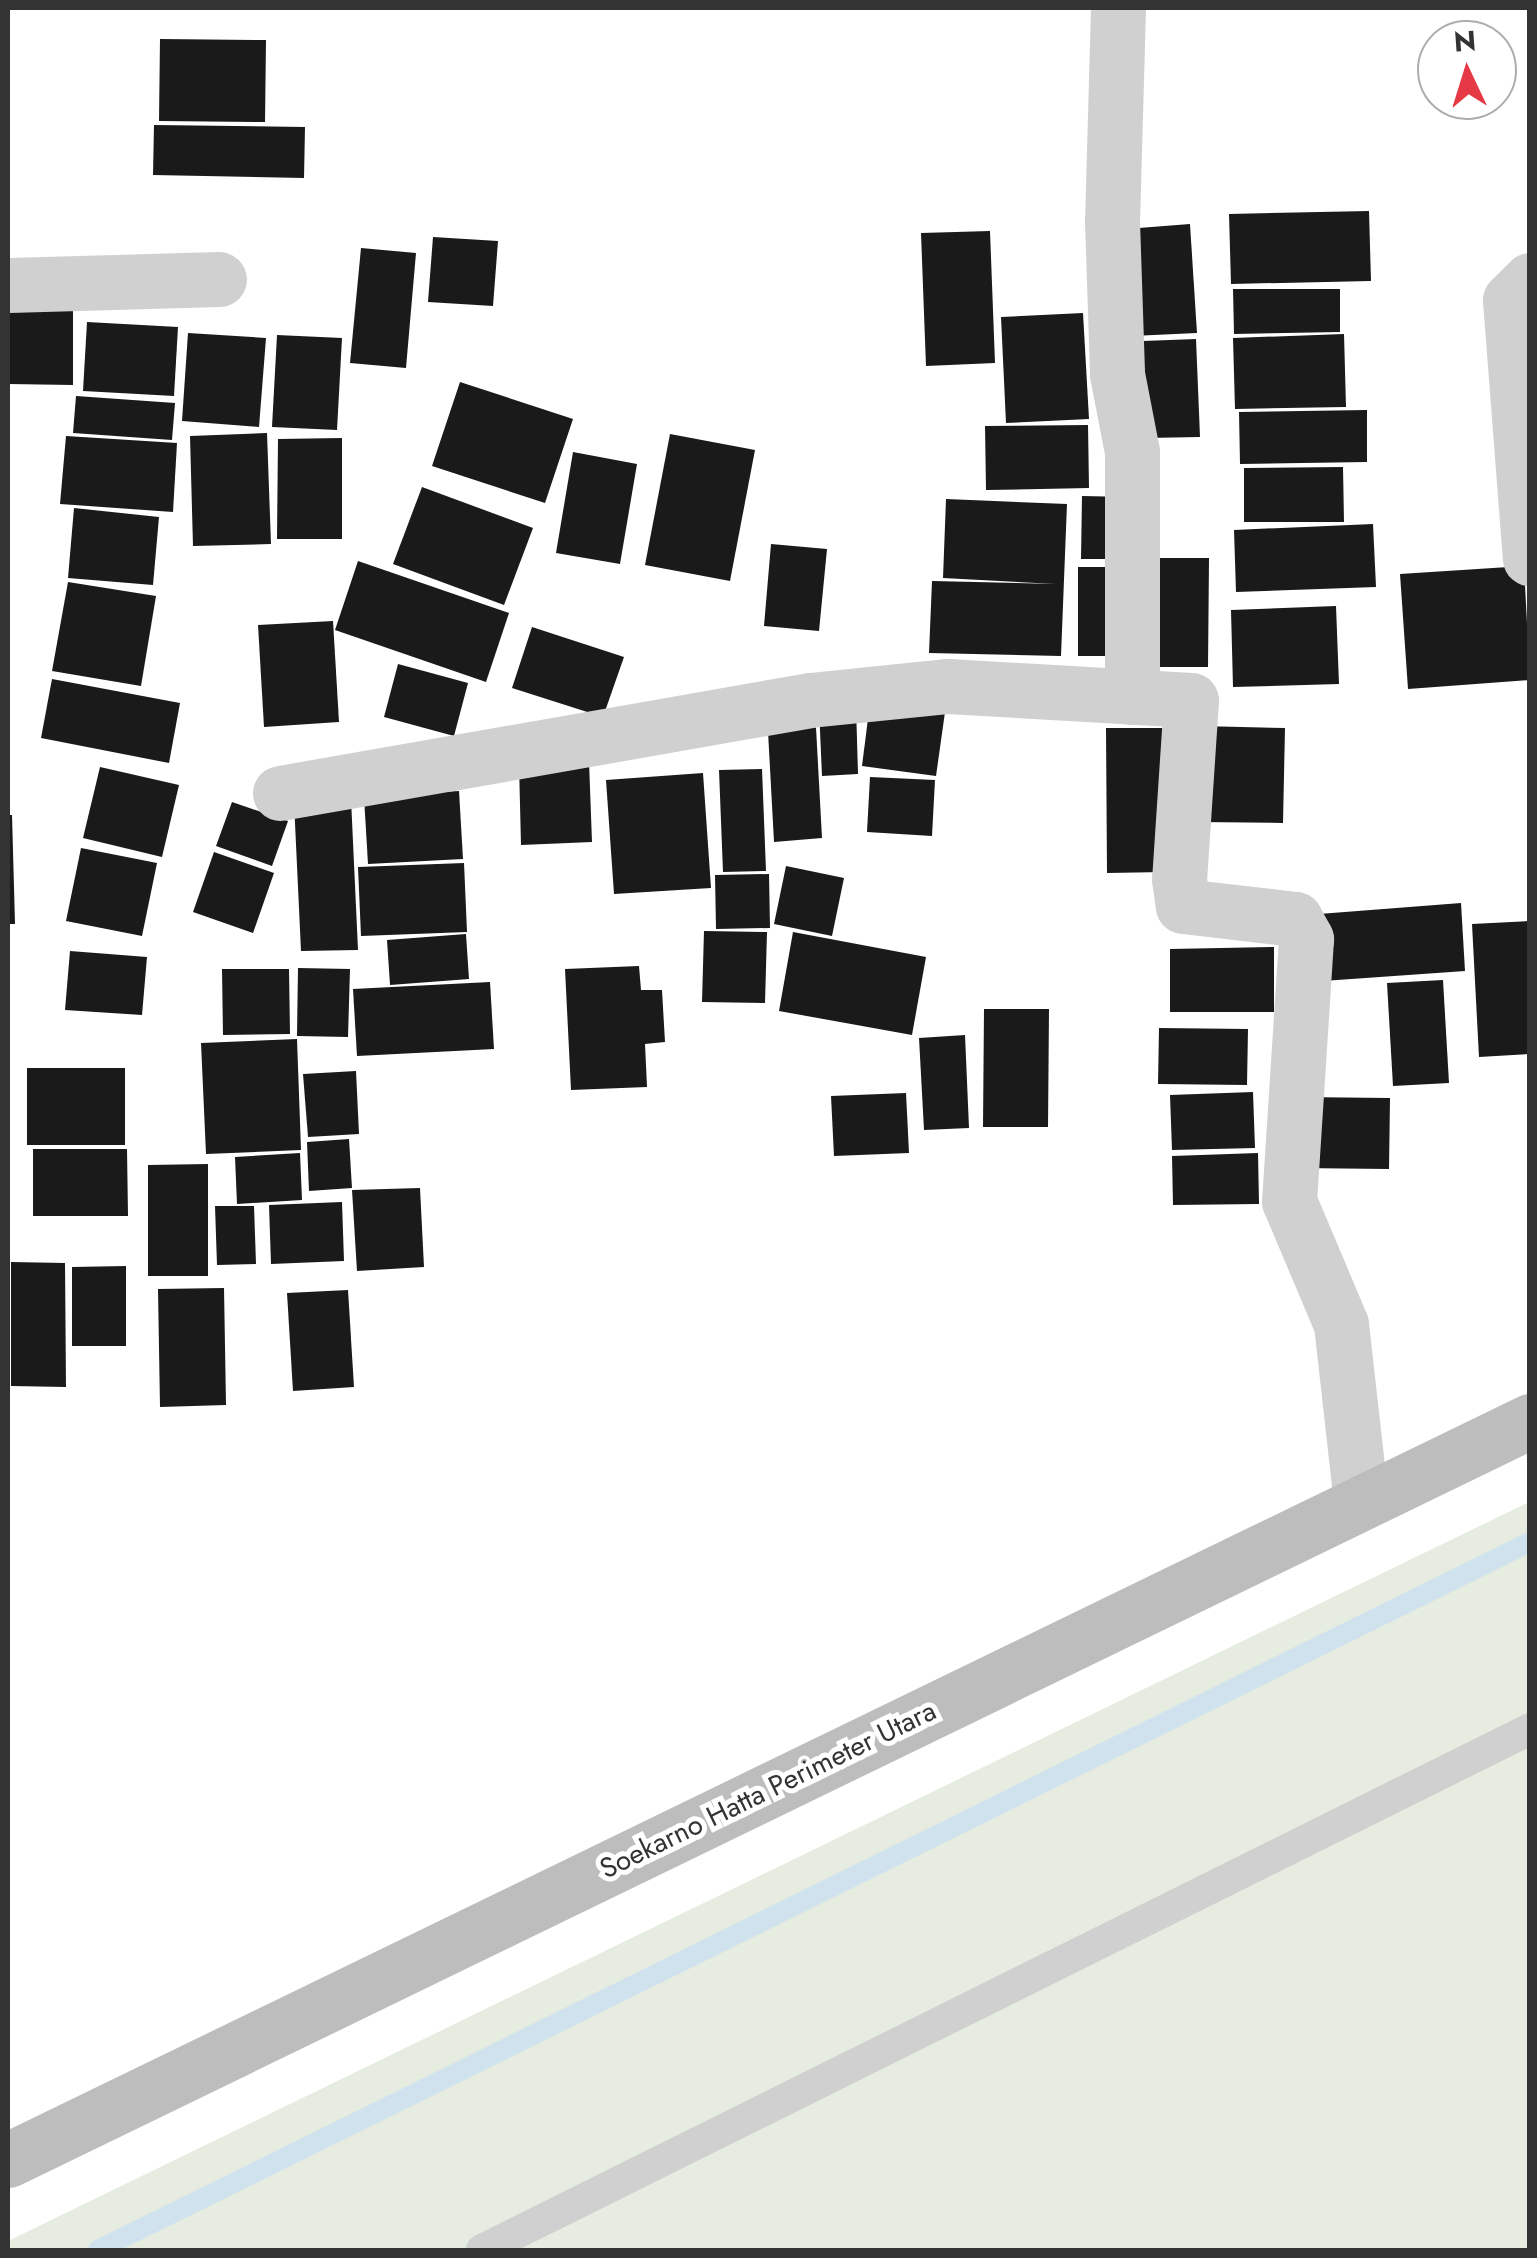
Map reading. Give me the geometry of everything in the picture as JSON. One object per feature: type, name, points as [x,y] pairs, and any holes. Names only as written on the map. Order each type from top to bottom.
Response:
[{"type":"main road","name":"Soekarno Hatta Perimeter Utara","points":[[8,2160],[1530,1421]]},
{"type":"street","points":[[1118,8],[1112,221],[1118,374],[1132,452],[1132,697]]},
{"type":"street","points":[[8,285],[219,279]]},
{"type":"street","points":[[1530,280],[1510,300],[1530,558]]},
{"type":"street","points":[[280,793],[810,700],[948,686],[1191,700],[1179,879],[1183,906],[1295,919],[1306,939],[1290,1202],[1341,1324],[1361,1502]]},
{"type":"lane","points":[[482,2250],[1530,1729]]},
{"type":"shaded area","points":[[1529,1502],[1529,2250],[8,2250],[8,2241]]},
{"type":"building","points":[[160,39],[266,40],[265,122],[159,121]]},
{"type":"building","points":[[154,125],[305,127],[304,178],[153,175]]},
{"type":"building","points":[[1369,211],[1371,281],[1231,284],[1229,214]]},
{"type":"building","points":[[1190,224],[1197,333],[1132,336],[1126,229]]},
{"type":"building","points":[[990,231],[995,363],[926,366],[921,233]]},
{"type":"building","points":[[433,237],[498,241],[493,306],[428,302]]},
{"type":"building","points":[[361,248],[416,253],[406,368],[350,363]]},
{"type":"building","points":[[1233,289],[1340,289],[1340,332],[1234,334]]},
{"type":"building","points":[[8,294],[73,295],[73,385],[8,384]]},
{"type":"building","points":[[1083,313],[1089,419],[1006,423],[1001,317]]},
{"type":"building","points":[[87,322],[178,327],[174,396],[83,391]]},
{"type":"building","points":[[188,333],[266,338],[259,427],[182,421]]},
{"type":"building","points":[[1344,334],[1346,407],[1235,409],[1233,338]]},
{"type":"building","points":[[277,335],[342,338],[337,430],[272,427]]},
{"type":"building","points":[[1196,339],[1200,437],[1146,438],[1143,341]]},
{"type":"building","points":[[460,382],[573,419],[545,503],[432,466]]},
{"type":"building","points":[[76,396],[175,403],[172,440],[73,433]]},
{"type":"building","points":[[1367,410],[1367,462],[1240,464],[1239,412]]},
{"type":"building","points":[[1088,425],[1089,488],[986,490],[985,426]]},
{"type":"building","points":[[267,433],[271,544],[193,546],[190,436]]},
{"type":"building","points":[[670,434],[755,450],[730,581],[645,565]]},
{"type":"building","points":[[66,436],[177,443],[173,512],[60,504]]},
{"type":"building","points":[[342,438],[342,539],[277,539],[278,439]]},
{"type":"building","points":[[573,452],[637,464],[620,564],[556,553]]},
{"type":"building","points":[[1343,467],[1344,522],[1244,522],[1244,468]]},
{"type":"building","points":[[422,487],[533,528],[504,605],[393,564]]},
{"type":"building","points":[[1082,496],[1130,497],[1129,559],[1081,559]]},
{"type":"building","points":[[946,499],[1067,504],[1061,656],[929,653],[932,581],[1056,584],[943,578]]},
{"type":"building","points":[[74,508],[159,517],[153,585],[68,578]]},
{"type":"building","points":[[1373,524],[1376,587],[1236,592],[1234,530]]},
{"type":"building","points":[[771,544],[827,549],[819,631],[764,626]]},
{"type":"building","points":[[1143,558],[1209,558],[1208,667],[1142,667]]},
{"type":"building","points":[[358,561],[509,613],[486,682],[335,630]]},
{"type":"building","points":[[1524,566],[1530,680],[1408,689],[1400,574]]},
{"type":"building","points":[[1078,567],[1125,567],[1126,656],[1078,656]]},
{"type":"building","points":[[68,582],[156,596],[141,686],[52,671]]},
{"type":"building","points":[[1336,606],[1339,684],[1233,687],[1231,610]]},
{"type":"building","points":[[333,621],[339,722],[264,727],[258,625]]},
{"type":"building","points":[[532,627],[624,657],[603,717],[512,688]]},
{"type":"building","points":[[398,664],[468,683],[454,736],[384,717]]},
{"type":"building","points":[[52,679],[180,703],[169,763],[41,738]]},
{"type":"building","points":[[871,695],[946,705],[936,776],[862,766]]},
{"type":"building","points":[[856,706],[858,774],[822,776],[819,708]]},
{"type":"building","points":[[815,709],[822,838],[774,842],[767,713]]},
{"type":"building","points":[[1200,726],[1285,728],[1283,823],[1198,822]]},
{"type":"building","points":[[1106,728],[1164,728],[1165,872],[1107,873]]},
{"type":"building","points":[[589,761],[592,842],[521,845],[519,764]]},
{"type":"building","points":[[100,767],[179,785],[162,857],[83,838]]},
{"type":"building","points":[[762,769],[766,871],[723,872],[719,770]]},
{"type":"building","points":[[703,773],[711,888],[614,894],[606,780]]},
{"type":"building","points":[[870,777],[935,780],[932,836],[867,832]]},
{"type":"building","points":[[459,791],[463,859],[368,864],[364,797]]},
{"type":"building","points":[[351,799],[358,950],[301,951],[294,802]]},
{"type":"building","points":[[232,802],[288,821],[272,866],[216,846]]},
{"type":"building","points":[[8,815],[12,815],[15,924],[8,924]]},
{"type":"building","points":[[81,848],[157,863],[142,936],[66,921]]},
{"type":"building","points":[[214,852],[274,873],[253,933],[193,912]]},
{"type":"building","points":[[464,863],[467,932],[361,936],[358,867]]},
{"type":"building","points":[[786,866],[844,878],[832,936],[774,924]]},
{"type":"building","points":[[769,874],[770,928],[716,929],[715,875]]},
{"type":"building","points":[[1461,903],[1465,971],[1323,981],[1319,914]]},
{"type":"building","points":[[1530,921],[1530,1054],[1479,1057],[1472,924]]},
{"type":"building","points":[[704,931],[767,932],[765,1003],[702,1002]]},
{"type":"building","points":[[793,932],[926,957],[912,1035],[779,1011]]},
{"type":"building","points":[[466,934],[469,979],[390,985],[387,940]]},
{"type":"building","points":[[1274,947],[1274,1012],[1170,1012],[1170,949]]},
{"type":"building","points":[[70,951],[147,957],[142,1015],[65,1010]]},
{"type":"building","points":[[639,966],[641,990],[662,990],[665,1042],[645,1044],[647,1087],[571,1090],[565,969]]},
{"type":"building","points":[[298,968],[350,969],[348,1037],[297,1036]]},
{"type":"building","points":[[222,969],[289,969],[290,1034],[223,1035]]},
{"type":"building","points":[[1443,980],[1449,1083],[1393,1086],[1387,983]]},
{"type":"building","points":[[490,982],[494,1049],[357,1056],[353,989]]},
{"type":"building","points":[[984,1009],[1049,1009],[1048,1127],[983,1127]]},
{"type":"building","points":[[1159,1028],[1248,1029],[1247,1085],[1158,1084]]},
{"type":"building","points":[[965,1035],[969,1128],[924,1130],[919,1038]]},
{"type":"building","points":[[297,1039],[301,1150],[206,1154],[201,1043]]},
{"type":"building","points":[[27,1068],[125,1068],[125,1145],[27,1145]]},
{"type":"building","points":[[356,1071],[359,1134],[308,1137],[303,1074]]},
{"type":"building","points":[[1253,1092],[1255,1148],[1172,1150],[1170,1095]]},
{"type":"building","points":[[906,1093],[909,1153],[834,1156],[831,1096]]},
{"type":"building","points":[[1299,1097],[1390,1098],[1389,1169],[1297,1168]]},
{"type":"building","points":[[349,1139],[352,1188],[309,1191],[307,1142]]},
{"type":"building","points":[[33,1149],[127,1149],[128,1216],[33,1216]]},
{"type":"building","points":[[300,1153],[302,1200],[237,1204],[235,1157]]},
{"type":"building","points":[[1258,1153],[1259,1204],[1173,1205],[1172,1156]]},
{"type":"building","points":[[208,1164],[208,1276],[148,1276],[148,1165]]},
{"type":"building","points":[[420,1188],[424,1267],[357,1271],[352,1190]]},
{"type":"building","points":[[342,1202],[344,1261],[271,1264],[269,1205]]},
{"type":"building","points":[[215,1206],[254,1206],[256,1264],[217,1265]]},
{"type":"building","points":[[11,1262],[65,1263],[66,1387],[11,1386]]},
{"type":"building","points":[[126,1266],[126,1346],[72,1346],[72,1267]]},
{"type":"building","points":[[224,1288],[226,1405],[160,1407],[158,1289]]},
{"type":"building","points":[[348,1290],[354,1387],[293,1391],[287,1293]]},
{"type":"waterway","points":[[98,2250],[1530,1542]]}]
